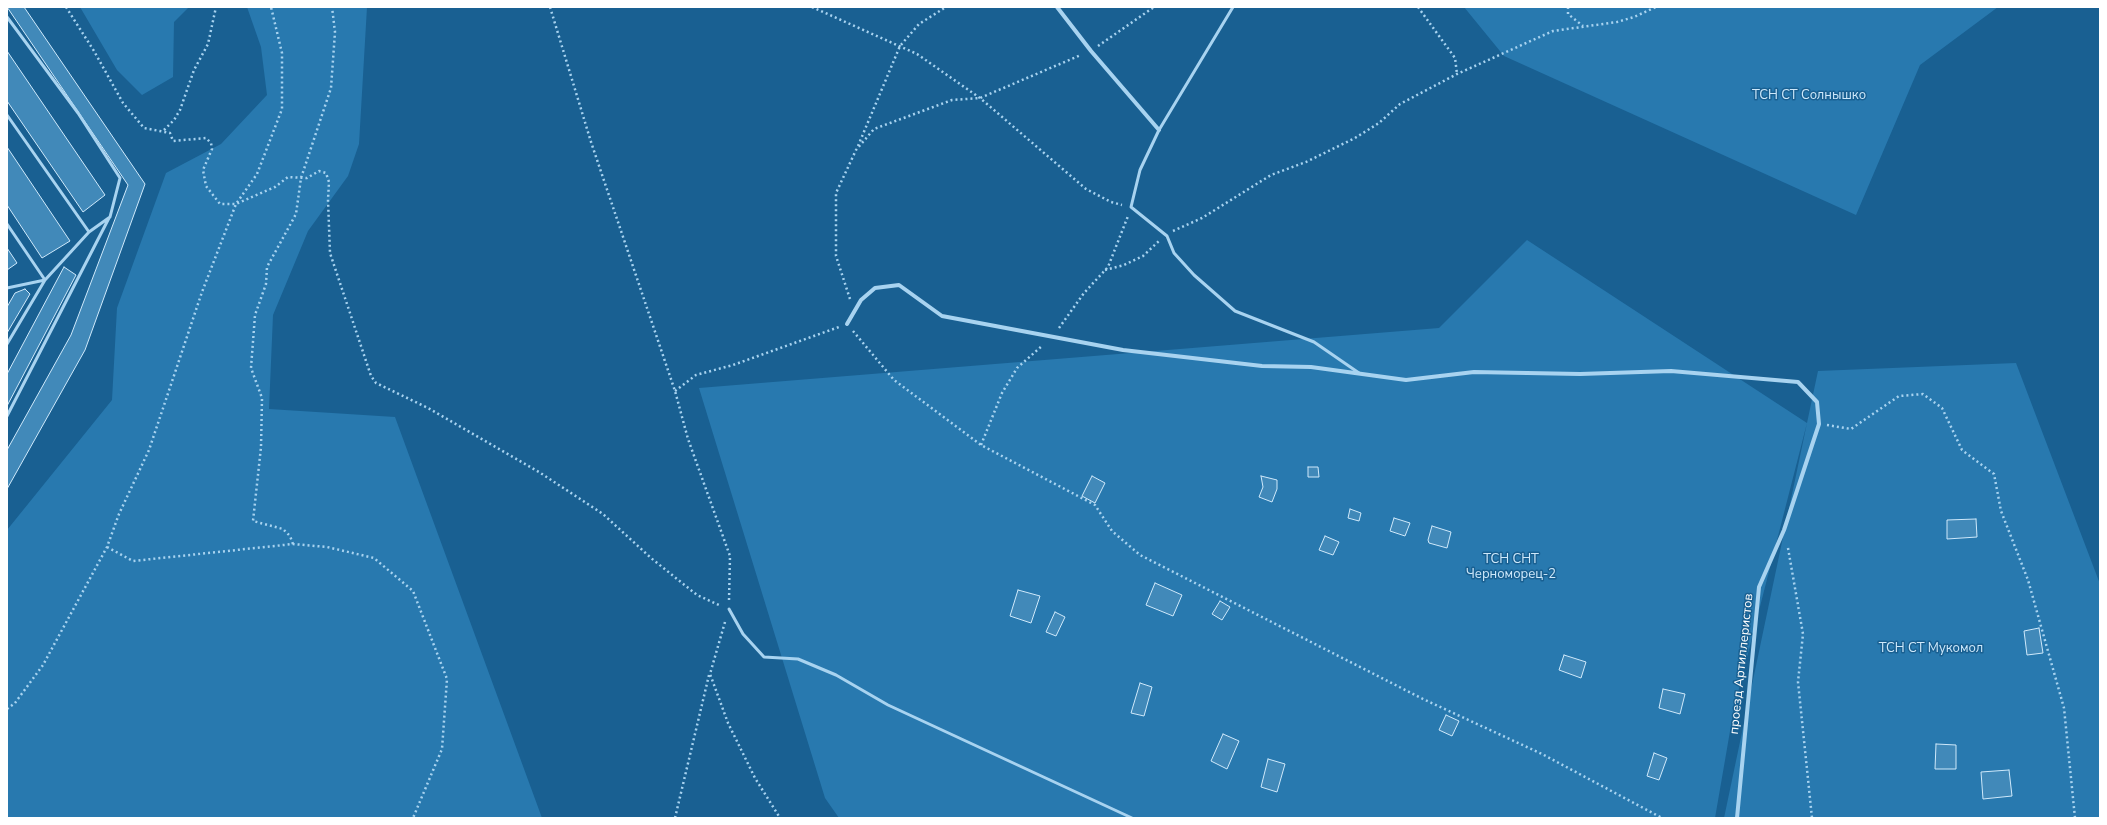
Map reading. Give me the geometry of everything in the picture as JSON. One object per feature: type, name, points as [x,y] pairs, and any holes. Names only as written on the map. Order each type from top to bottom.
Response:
[{"type":"street","points":[[1057,7],[1091,51],[1159,130]]},
{"type":"street","points":[[847,324],[861,300],[876,288],[899,284],[942,316],[1122,350],[1262,366],[1311,367],[1362,375]]},
{"type":"street","name":"проезд Артиллеристов","points":[[1362,375],[1406,380],[1474,372],[1580,374],[1671,372],[1798,382],[1817,402],[1819,424],[1784,530],[1759,587],[1737,818]]},
{"type":"lane","points":[[1233,7],[1159,130],[1140,170],[1131,207],[1166,235],[1174,253],[1194,275],[1235,311],[1314,342],[1362,375]]},
{"type":"lane","points":[[7,17],[78,113],[120,178],[110,217],[7,416]]},
{"type":"lane","points":[[7,115],[89,232]]},
{"type":"lane","points":[[7,344],[45,280],[89,232],[110,217]]},
{"type":"lane","points":[[7,224],[45,280]]},
{"type":"lane","points":[[7,288],[45,280]]},
{"type":"lane","points":[[729,609],[743,634],[764,657],[798,659],[836,675],[888,704],[1132,818]]},
{"type":"path","points":[[66,7],[94,51],[123,103],[144,128],[170,132],[173,141],[206,138],[211,143],[212,149],[204,170],[206,186],[220,204],[236,204],[275,187],[288,177],[307,178],[319,172],[326,173],[329,182],[328,200],[330,253],[371,376],[376,383],[428,408],[539,472],[603,514],[651,558],[697,595],[729,609]]},
{"type":"path","points":[[164,130],[174,120],[180,110],[194,70],[208,44],[216,7]]},
{"type":"path","points":[[7,710],[15,703],[42,665],[108,547],[119,514],[149,450],[202,292],[236,204],[258,174],[282,109],[282,53],[271,7]]},
{"type":"path","points":[[293,544],[290,536],[283,529],[253,521],[261,447],[262,398],[251,368],[256,315],[266,284],[267,267],[296,214],[301,178],[331,88],[335,32],[332,7]]},
{"type":"path","points":[[550,7],[591,142],[675,391],[688,439],[730,556],[729,609],[710,674],[675,818]]},
{"type":"path","points":[[812,7],[917,54],[980,98],[1086,189],[1111,202],[1131,207],[1114,253],[1104,270],[1052,336],[1031,358],[1017,368],[1002,393],[981,445]]},
{"type":"path","points":[[849,304],[850,298],[836,256],[836,193],[900,46],[919,24],[946,7]]},
{"type":"path","points":[[856,150],[874,129],[952,100],[980,98],[1091,51],[1154,7]]},
{"type":"path","points":[[1418,7],[1455,58],[1458,74]]},
{"type":"path","points":[[1568,7],[1568,14],[1584,26]]},
{"type":"path","points":[[1104,270],[1124,265],[1143,256],[1166,235],[1202,218],[1271,175],[1306,162],[1355,138],[1379,122],[1400,104],[1458,74],[1553,31],[1634,17],[1656,7]]},
{"type":"path","points":[[675,391],[696,375],[733,365],[847,324],[894,380],[981,445],[1095,505],[1112,531],[1140,555],[1423,699],[1542,754],[1662,818]]},
{"type":"path","points":[[1819,424],[1851,429],[1899,396],[1923,394],[1942,408],[1962,450],[1994,474],[2001,511],[2028,580],[2064,708],[2075,818]]},
{"type":"path","points":[[1784,530],[1804,634],[1798,682],[1812,818]]},
{"type":"path","points":[[108,547],[133,561],[293,544],[327,547],[374,558],[413,591],[447,679],[442,748],[413,818]]},
{"type":"path","points":[[710,674],[728,723],[755,778],[780,818]]},
{"type":"green space","points":[[80,7],[189,7],[174,22],[173,77],[142,95],[117,70]]},
{"type":"green space","points":[[247,7],[367,7],[359,144],[348,176],[308,231],[273,315],[269,409],[395,417],[542,818],[7,818],[7,530],[112,400],[117,308],[166,173],[221,144],[267,95],[261,47]]},
{"type":"green space","name":"ТСН СТ Солнышко","points":[[1464,7],[1998,7],[1920,65],[1856,215],[1504,56]]},
{"type":"green space","name":"ТСН СНТ Черноморец-2","points":[[1527,240],[1807,423],[1734,708],[1715,818],[839,818],[825,798],[699,388],[1439,328]]},
{"type":"green space","name":"ТСН СТ Мукомол","points":[[2016,363],[2100,584],[2100,818],[1724,818],[1818,371]]},
{"type":"building","points":[[7,7],[24,7],[145,184],[85,350],[7,489],[7,450],[71,335],[128,185]]},
{"type":"building","points":[[7,51],[105,195],[83,212],[7,101]]},
{"type":"building","points":[[7,147],[70,241],[42,258],[7,205]]},
{"type":"building","points":[[7,248],[17,263],[7,270]]},
{"type":"building","points":[[64,267],[76,275],[7,406],[7,374]]},
{"type":"building","points":[[25,289],[30,294],[7,333],[7,307],[15,293]]},
{"type":"building","points":[[1308,467],[1318,467],[1319,477],[1308,477]]},
{"type":"building","points":[[1092,476],[1105,483],[1095,503],[1082,496]]},
{"type":"building","points":[[1261,476],[1277,480],[1277,489],[1272,502],[1259,497],[1263,487]]},
{"type":"building","points":[[1350,509],[1361,513],[1359,521],[1348,518]]},
{"type":"building","points":[[1394,518],[1410,523],[1405,536],[1390,531]]},
{"type":"building","points":[[1976,519],[1977,537],[1947,539],[1947,520]]},
{"type":"building","points":[[1432,526],[1451,532],[1447,548],[1429,543],[1428,540]]},
{"type":"building","points":[[1325,536],[1339,542],[1333,555],[1319,550]]},
{"type":"building","points":[[1155,583],[1182,595],[1173,616],[1146,605]]},
{"type":"building","points":[[1018,590],[1040,596],[1031,623],[1010,616]]},
{"type":"building","points":[[1220,601],[1230,607],[1222,620],[1212,614]]},
{"type":"building","points":[[1055,612],[1065,617],[1056,636],[1046,632]]},
{"type":"building","points":[[2039,628],[2043,653],[2027,655],[2024,631]]},
{"type":"building","points":[[1564,655],[1586,662],[1581,678],[1559,670]]},
{"type":"building","points":[[1140,683],[1152,687],[1144,716],[1131,713]]},
{"type":"building","points":[[1663,689],[1685,694],[1680,714],[1659,708]]},
{"type":"building","points":[[1446,715],[1459,721],[1452,736],[1439,730]]},
{"type":"building","points":[[1223,734],[1239,741],[1227,769],[1211,761]]},
{"type":"building","points":[[1936,744],[1956,745],[1956,769],[1935,769]]},
{"type":"building","points":[[1654,753],[1667,758],[1659,780],[1647,776]]},
{"type":"building","points":[[1268,759],[1285,764],[1277,792],[1261,787]]},
{"type":"building","points":[[2009,770],[2012,796],[1983,799],[1981,772]]}]
